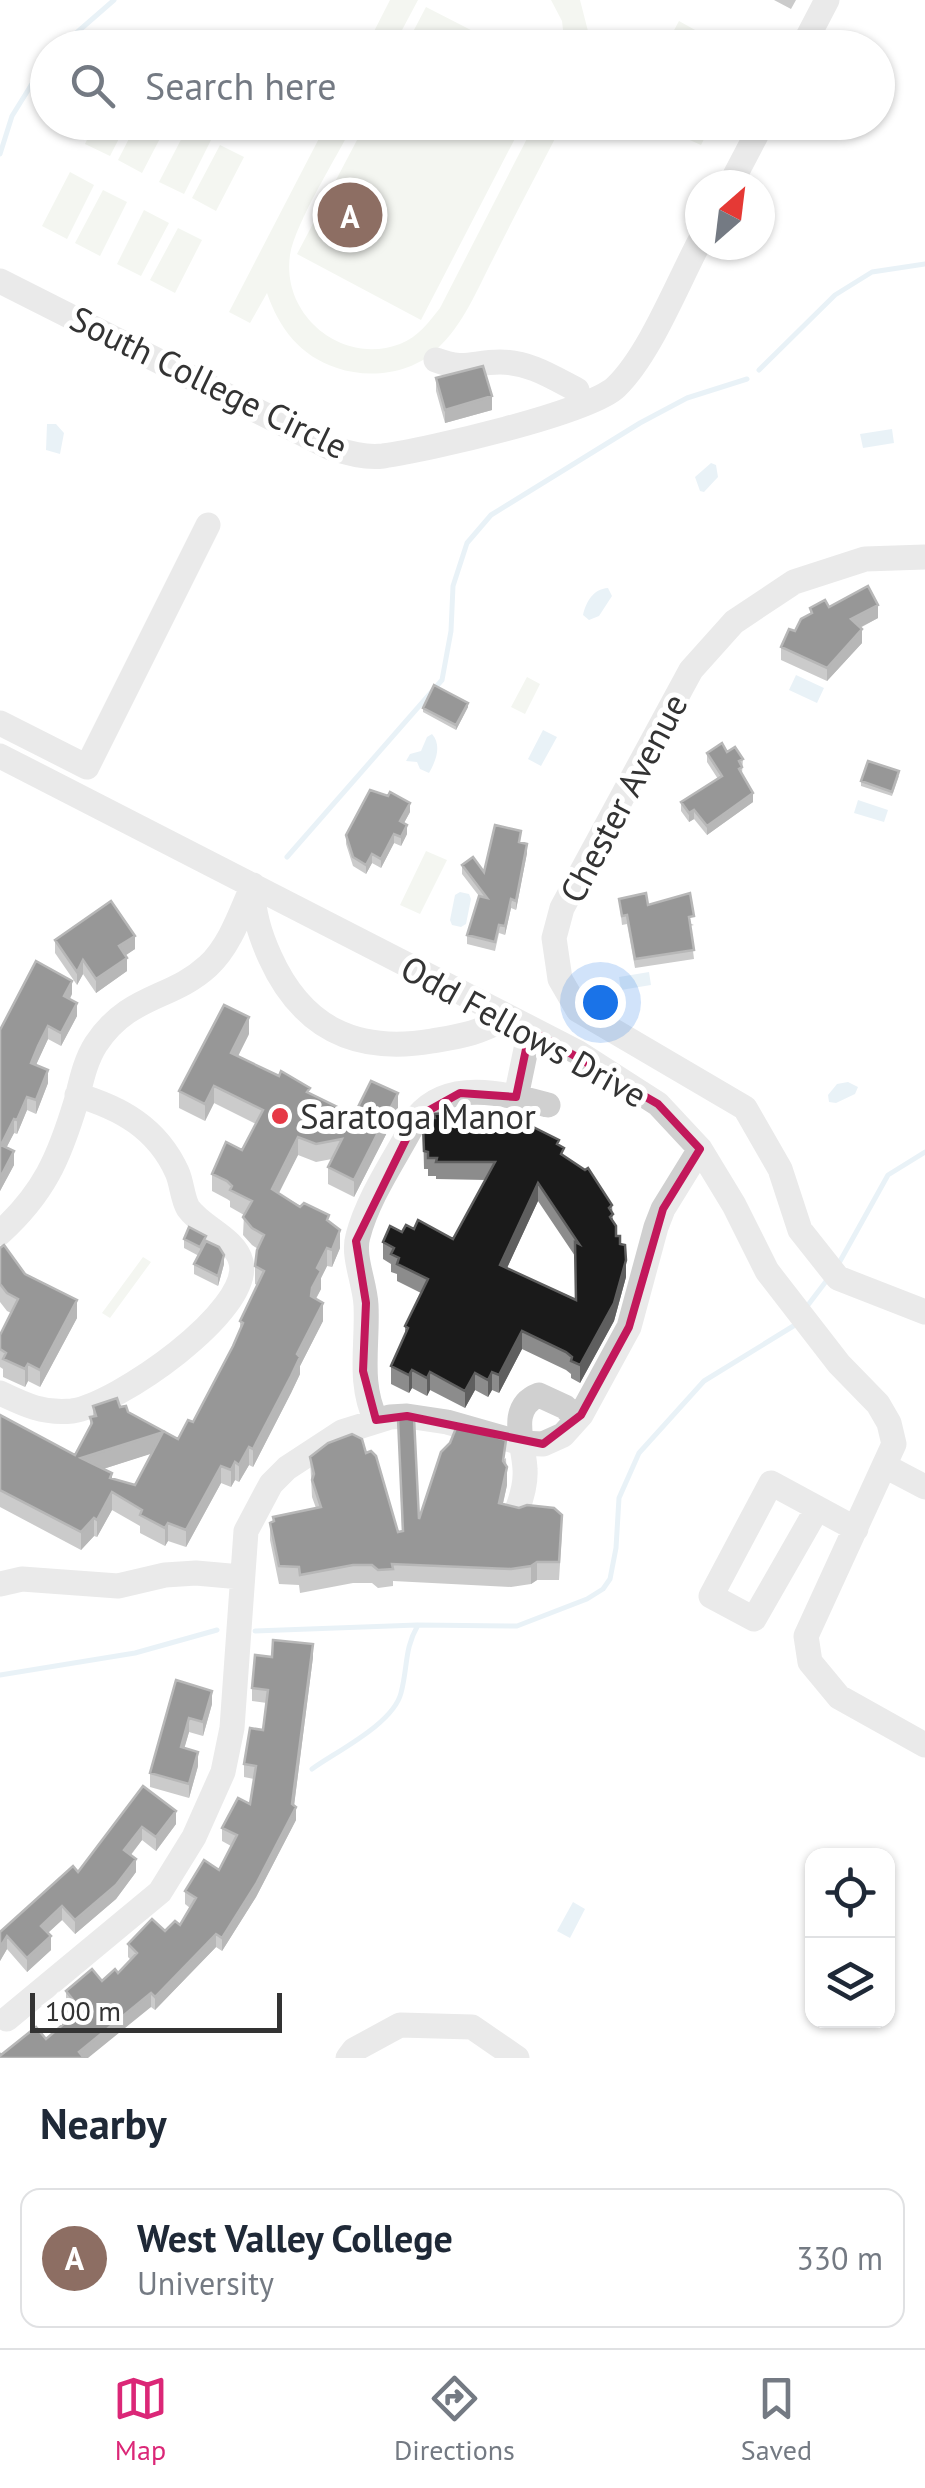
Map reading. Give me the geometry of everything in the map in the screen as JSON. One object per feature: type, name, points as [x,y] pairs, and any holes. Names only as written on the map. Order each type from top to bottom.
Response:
[{"type":"street","points":[[811,30],[827,0]]},
{"type":"street","points":[[738,170],[753,140]]},
{"type":"street","name":"South College Circle","points":[[0,281],[331,448],[355,455],[380,456],[482,435],[604,396],[637,361],[690,260]]},
{"type":"street","points":[[436,360],[458,368],[504,362],[531,366],[577,390]]},
{"type":"street","points":[[0,723],[87,767],[208,524]]},
{"type":"street","name":"Chester Avenue","points":[[925,557],[865,559],[794,582],[734,622],[691,670],[562,908],[554,938],[560,979],[578,1010],[745,1108],[780,1168],[800,1230],[838,1278],[925,1312]]},
{"type":"street","name":"Odd Fellows Drive","points":[[0,756],[577,1052],[658,1104],[700,1149],[767,1270],[838,1364],[878,1404],[889,1423],[894,1444],[806,1636],[810,1662],[838,1697],[925,1745]]},
{"type":"street","points":[[253,885],[253,910],[276,970],[297,1004],[323,1026],[377,1044],[406,1046],[482,1032],[505,1018]]},
{"type":"street","points":[[0,1233],[40,1190],[57,1161],[94,1046],[134,1005],[186,982],[210,965],[225,945],[253,885]]},
{"type":"street","points":[[516,1097],[530,1030]]},
{"type":"street","points":[[376,1420],[363,1371],[366,1303],[356,1241],[417,1117],[426,1106],[460,1093],[516,1097],[548,1106]]},
{"type":"street","points":[[0,1393],[35,1411],[75,1411],[120,1394],[223,1312],[238,1289],[242,1265],[236,1250],[187,1206],[177,1172],[155,1138],[131,1116],[78,1095]]},
{"type":"street","points":[[6,2018],[160,1892],[194,1837],[223,1772],[232,1728],[246,1530],[271,1484],[287,1468],[342,1432],[376,1420],[407,1416],[543,1444],[563,1435],[577,1419],[630,1327],[663,1209],[700,1149]]},
{"type":"street","points":[[517,1510],[525,1471],[518,1424],[531,1398],[539,1394],[577,1419]]},
{"type":"street","points":[[885,1466],[925,1487]]},
{"type":"street","points":[[818,1509],[754,1619],[711,1596],[771,1482],[856,1529]]},
{"type":"street","points":[[0,1584],[22,1579],[118,1586],[196,1572],[242,1577]]},
{"type":"street","points":[[348,2058],[354,2050],[400,2025],[472,2027],[517,2058]]},
{"type":"highlighted area","points":[[530,1030],[658,1104],[700,1149],[663,1209],[629,1327],[581,1415],[543,1444],[407,1416],[376,1420],[363,1371],[366,1303],[356,1241],[417,1117],[460,1093],[516,1097]]},
{"type":"shaded area","points":[[390,0],[418,0],[402,30],[375,30]]},
{"type":"shaded area","points":[[551,0],[580,0],[588,30],[563,30]]},
{"type":"shaded area","points":[[426,7],[471,30],[414,30]]},
{"type":"shaded area","points":[[679,21],[695,30],[674,30]]},
{"type":"shaded area","points":[[87,140],[118,140],[110,156],[85,144]]},
{"type":"shaded area","points":[[128,140],[159,140],[142,173],[118,160]]},
{"type":"shaded area","points":[[181,140],[211,140],[184,194],[159,182]]},
{"type":"shaded area","points":[[318,140],[345,140],[294,241],[290,277],[295,298],[320,331],[338,342],[379,349],[400,344],[418,333],[440,308],[526,140],[554,140],[462,318],[437,349],[415,364],[390,372],[363,373],[324,363],[293,339],[267,293],[250,323],[229,312]]},
{"type":"shaded area","points":[[357,140],[514,140],[421,320],[297,254]]},
{"type":"shaded area","points":[[220,145],[244,157],[216,211],[192,198]]},
{"type":"shaded area","points":[[70,172],[94,185],[67,239],[42,226]]},
{"type":"shaded area","points":[[103,190],[127,202],[100,256],[75,243]]},
{"type":"shaded area","points":[[144,210],[169,223],[141,276],[117,264]]},
{"type":"shaded area","points":[[178,228],[202,240],[175,293],[150,280]]},
{"type":"shaded area","points":[[527,677],[540,684],[525,714],[511,707]]},
{"type":"shaded area","points":[[426,851],[447,860],[420,914],[400,905]]},
{"type":"shaded area","points":[[143,1257],[151,1262],[110,1318],[102,1313]]},
{"type":"water","points":[[47,424],[56,424],[64,433],[60,454],[46,450]]},
{"type":"water","points":[[892,429],[894,443],[863,448],[860,434]]},
{"type":"water","points":[[711,463],[716,465],[718,477],[704,492],[700,491],[695,477]]},
{"type":"water","points":[[608,588],[612,596],[599,616],[589,620],[583,615],[588,601]]},
{"type":"water","points":[[796,675],[824,688],[817,703],[789,690]]},
{"type":"water","points":[[543,730],[557,737],[541,766],[528,759]]},
{"type":"water","points":[[432,734],[437,748],[429,773],[420,769],[417,762],[406,761],[410,754],[421,751]]},
{"type":"water","points":[[858,800],[888,810],[884,822],[854,813]]},
{"type":"water","points":[[469,894],[471,899],[466,924],[461,927],[452,925],[450,920],[455,895]]},
{"type":"water","points":[[649,972],[651,985],[621,990],[619,977]]},
{"type":"water","points":[[848,1082],[858,1087],[855,1094],[836,1103],[829,1102],[828,1095],[837,1084]]},
{"type":"water","points":[[573,1902],[585,1909],[570,1938],[557,1931]]},
{"type":"building","points":[[483,366],[492,396],[445,410],[436,378]]},
{"type":"building","points":[[868,586],[878,605],[851,619],[862,629],[827,668],[781,647],[789,629],[795,631],[801,619],[812,613],[810,608],[825,600],[829,607]]},
{"type":"building","points":[[434,685],[468,703],[456,725],[423,708]]},
{"type":"building","points":[[722,743],[727,752],[735,747],[743,759],[739,769],[753,793],[707,826],[681,802],[722,776],[707,753]]},
{"type":"building","points":[[868,761],[899,771],[892,792],[861,781]]},
{"type":"building","points":[[370,790],[388,796],[390,792],[410,803],[400,821],[407,825],[401,837],[394,834],[381,859],[372,854],[366,865],[353,857],[346,835]]},
{"type":"building","points":[[495,825],[521,831],[519,842],[527,844],[516,901],[511,899],[505,926],[499,925],[495,942],[467,935],[479,896],[487,898],[462,865],[473,857],[484,872]]},
{"type":"building","points":[[646,893],[648,905],[690,893],[694,950],[635,959],[627,915],[622,916],[619,899]]},
{"type":"building","points":[[111,901],[135,936],[119,946],[127,958],[96,979],[83,960],[77,972],[55,940]]},
{"type":"building","points":[[36,961],[72,981],[64,996],[77,1003],[61,1033],[48,1026],[38,1046],[31,1063],[48,1070],[36,1100],[27,1097],[1,1145],[14,1151],[0,1178],[0,1030]]},
{"type":"building","points":[[224,1005],[249,1017],[231,1053],[279,1076],[281,1071],[310,1088],[307,1092],[354,1115],[371,1081],[398,1093],[354,1180],[328,1167],[342,1139],[316,1144],[298,1137],[272,1189],[300,1207],[304,1203],[329,1215],[327,1220],[340,1230],[332,1250],[327,1248],[317,1268],[321,1271],[312,1288],[311,1296],[323,1303],[253,1449],[249,1447],[239,1465],[235,1462],[231,1470],[221,1466],[186,1530],[168,1523],[165,1528],[140,1515],[142,1510],[112,1492],[97,1520],[94,1518],[81,1532],[0,1490],[0,1415],[75,1455],[92,1423],[90,1417],[96,1416],[93,1406],[117,1398],[120,1407],[126,1406],[128,1412],[178,1439],[188,1420],[193,1422],[233,1346],[243,1323],[240,1321],[264,1271],[255,1266],[264,1235],[243,1217],[252,1201],[230,1190],[232,1186],[227,1181],[212,1174],[226,1142],[242,1150],[263,1110],[214,1086],[205,1104],[179,1091]],"holes":[[[163,1432],[135,1485],[110,1478],[112,1473],[81,1458]]]},
{"type":"building","points":[[479,1111],[478,1116],[488,1119],[507,1118],[518,1123],[519,1120],[559,1140],[557,1144],[564,1148],[561,1154],[585,1170],[588,1168],[612,1205],[610,1217],[620,1244],[625,1245],[626,1260],[614,1303],[580,1365],[571,1361],[566,1352],[522,1331],[499,1375],[492,1372],[488,1380],[475,1373],[465,1391],[430,1372],[427,1378],[391,1366],[428,1279],[397,1264],[399,1258],[391,1254],[394,1248],[383,1242],[390,1226],[402,1232],[406,1225],[414,1229],[418,1220],[453,1239],[495,1162],[436,1162],[437,1158],[428,1158],[423,1125],[427,1118],[435,1118],[434,1114]],"holes":[[[538,1183],[579,1244],[575,1242],[576,1300],[500,1265]]]},
{"type":"building","points":[[189,1227],[206,1236],[200,1247],[184,1239]]},
{"type":"building","points":[[206,1241],[219,1247],[224,1255],[218,1276],[194,1264]]},
{"type":"building","points":[[4,1245],[25,1274],[77,1300],[40,1370],[28,1364],[25,1369],[3,1359],[6,1353],[0,1349],[0,1335],[18,1299],[0,1284],[0,1248]]},
{"type":"building","points":[[414,1418],[419,1519],[441,1452],[456,1428],[506,1440],[503,1461],[507,1467],[499,1503],[519,1508],[554,1508],[562,1515],[559,1562],[537,1562],[511,1569],[392,1564],[393,1569],[378,1570],[372,1565],[353,1565],[300,1575],[299,1567],[279,1566],[270,1523],[273,1517],[321,1507],[310,1457],[328,1443],[352,1434],[362,1439],[366,1453],[371,1451],[376,1456],[398,1532],[403,1531],[398,1419]]},
{"type":"building","points":[[273,1640],[313,1644],[292,1804],[296,1807],[256,1884],[222,1938],[216,1934],[155,1997],[151,1993],[79,2052],[84,2058],[0,2058],[0,2054],[36,2027],[46,2039],[67,2021],[60,2013],[74,2001],[66,1991],[92,1969],[102,1981],[115,1969],[118,1973],[137,1953],[128,1944],[152,1919],[165,1931],[175,1921],[180,1925],[196,1898],[185,1891],[204,1860],[219,1870],[237,1835],[222,1828],[238,1798],[250,1804],[256,1766],[244,1764],[250,1728],[263,1730],[268,1690],[252,1688],[255,1655],[272,1657]]},
{"type":"building","points":[[176,1680],[212,1691],[203,1722],[189,1718],[181,1747],[198,1752],[189,1784],[150,1773]]},
{"type":"building","points":[[143,1786],[176,1811],[156,1837],[142,1827],[124,1850],[136,1859],[116,1885],[75,1920],[62,1906],[41,1926],[51,1936],[27,1958],[7,1936],[0,1947],[0,1932],[73,1866],[78,1872]]},
{"type":"waterway","points":[[80,30],[114,0]]},
{"type":"waterway","points":[[0,154],[12,116],[30,87]]},
{"type":"waterway","points":[[759,370],[835,295],[872,272],[925,264]]},
{"type":"waterway","points":[[287,857],[442,680],[451,631],[453,586],[467,543],[491,515],[687,398],[747,379]]},
{"type":"waterway","points":[[839,1263],[888,1175],[925,1152]]},
{"type":"waterway","points":[[808,1305],[827,1280]]},
{"type":"waterway","points":[[312,1769],[376,1726],[396,1704],[410,1642],[418,1625],[517,1626],[603,1589],[610,1579],[616,1548],[619,1498],[639,1453],[704,1381],[795,1325]]},
{"type":"waterway","points":[[255,1631],[417,1625]]},
{"type":"waterway","points":[[0,1675],[135,1653],[217,1630]]},
{"type":"place","name":"West Valley College","points":[[350,215]]},
{"type":"place","name":"Saratoga Manor","points":[[280,1116]]}]
